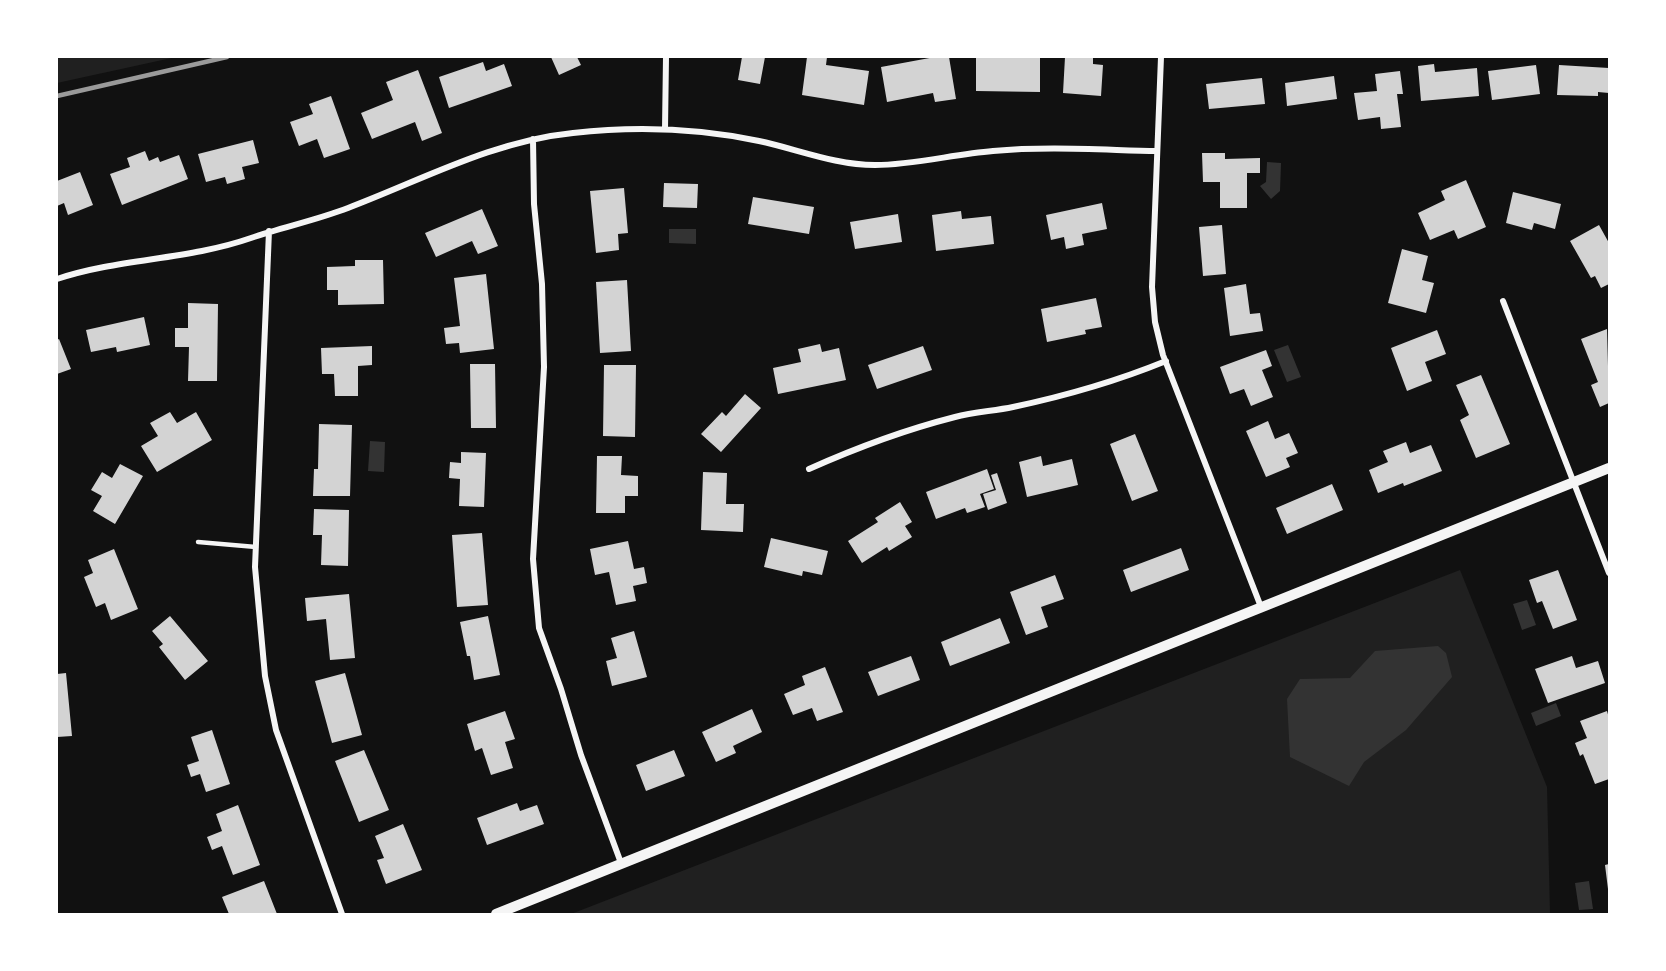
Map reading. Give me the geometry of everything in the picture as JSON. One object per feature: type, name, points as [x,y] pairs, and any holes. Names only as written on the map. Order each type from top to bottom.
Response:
[{"type":"street","points":[[664,129],[666,57]]},
{"type":"street","points":[[1161,57],[1152,287],[1155,322],[1166,361],[1261,607]]},
{"type":"street","points":[[57,279],[132,261],[205,250],[249,239],[346,209],[414,180],[510,145],[570,133],[621,129],[664,129],[714,133],[760,141],[840,162],[875,165],[1034,148],[1157,151]]},
{"type":"street","points":[[533,139],[534,204],[542,284],[544,367],[533,560],[538,628],[621,863]]},
{"type":"street","points":[[269,231],[255,567],[265,676],[276,730],[342,914]]},
{"type":"street","points":[[1503,301],[1609,573]]},
{"type":"street","points":[[809,469],[901,432],[957,417],[1077,392],[1166,361]]},
{"type":"street","points":[[496,914],[1609,468]]},
{"type":"lane","points":[[198,542],[256,547]]},
{"type":"shaded area","points":[[57,57],[176,57],[57,83]]},
{"type":"shaded area","points":[[1267,162],[1281,163],[1280,191],[1271,199],[1260,186],[1266,182]]},
{"type":"shaded area","points":[[669,229],[696,229],[696,244],[669,243]]},
{"type":"shaded area","points":[[1288,345],[1301,377],[1287,382],[1274,350]]},
{"type":"shaded area","points":[[370,441],[385,442],[384,472],[368,471]]},
{"type":"shaded area","points":[[1460,570],[1547,787],[1550,914],[571,914]]},
{"type":"shaded area","points":[[1527,600],[1536,625],[1522,630],[1513,604]]},
{"type":"shaded area","points":[[1438,646],[1446,653],[1452,677],[1406,730],[1364,762],[1349,786],[1290,757],[1287,699],[1300,679],[1350,678],[1375,651]]},
{"type":"shaded area","points":[[1556,703],[1561,716],[1536,726],[1531,713]]},
{"type":"shaded area","points":[[1589,881],[1593,909],[1579,910],[1575,883]]},
{"type":"building","points":[[551,57],[577,57],[581,65],[559,75]]},
{"type":"building","points":[[742,57],[765,57],[760,84],[738,80]]},
{"type":"building","points":[[807,57],[827,57],[826,65],[869,71],[864,105],[802,95]]},
{"type":"building","points":[[935,57],[949,57],[956,99],[935,102],[933,93],[887,102],[881,67]]},
{"type":"building","points":[[976,57],[1040,57],[1040,92],[976,91]]},
{"type":"building","points":[[1065,57],[1093,57],[1093,64],[1103,65],[1101,96],[1063,93]]},
{"type":"building","points":[[483,62],[486,71],[504,64],[512,86],[449,108],[439,77]]},
{"type":"building","points":[[1434,64],[1435,72],[1477,68],[1479,96],[1421,101],[1418,66]]},
{"type":"building","points":[[1536,65],[1540,94],[1492,100],[1488,71]]},
{"type":"building","points":[[1559,65],[1609,68],[1609,93],[1598,92],[1598,96],[1557,95]]},
{"type":"building","points":[[418,70],[442,133],[422,141],[415,122],[372,139],[361,113],[393,100],[386,82]]},
{"type":"building","points":[[1400,71],[1403,94],[1397,94],[1401,127],[1381,129],[1380,117],[1358,120],[1354,93],[1377,91],[1375,74]]},
{"type":"building","points":[[1334,76],[1337,99],[1287,106],[1285,83]]},
{"type":"building","points":[[1262,78],[1265,104],[1209,109],[1206,84]]},
{"type":"building","points":[[331,96],[350,149],[324,158],[317,139],[299,146],[290,122],[313,114],[309,104]]},
{"type":"building","points":[[253,140],[259,163],[242,167],[245,179],[227,184],[225,177],[206,182],[198,154]]},
{"type":"building","points":[[145,151],[149,161],[158,157],[160,162],[179,155],[188,179],[122,205],[110,174],[130,167],[127,158]]},
{"type":"building","points":[[1202,153],[1225,153],[1225,159],[1260,158],[1260,173],[1247,173],[1247,208],[1220,208],[1220,182],[1203,182]]},
{"type":"building","points":[[80,172],[93,205],[68,215],[64,203],[57,206],[57,181]]},
{"type":"building","points":[[1466,180],[1486,227],[1458,239],[1454,230],[1430,240],[1418,213],[1445,200],[1441,191]]},
{"type":"building","points":[[664,183],[698,184],[697,208],[663,207]]},
{"type":"building","points":[[624,188],[628,233],[618,234],[619,250],[596,253],[590,191]]},
{"type":"building","points":[[1513,192],[1561,204],[1555,229],[1534,223],[1532,230],[1506,223]]},
{"type":"building","points":[[753,197],[814,207],[809,234],[748,224]]},
{"type":"building","points":[[1102,203],[1107,229],[1082,234],[1084,245],[1066,249],[1064,237],[1051,240],[1046,215]]},
{"type":"building","points":[[482,209],[498,246],[478,254],[472,241],[436,257],[425,233]]},
{"type":"building","points":[[961,211],[962,219],[991,216],[994,244],[936,251],[932,215]]},
{"type":"building","points":[[898,214],[902,242],[855,249],[850,222]]},
{"type":"building","points":[[1222,225],[1226,274],[1203,276],[1199,227]]},
{"type":"building","points":[[1599,225],[1609,243],[1609,284],[1601,288],[1595,276],[1591,278],[1570,241]]},
{"type":"building","points":[[1402,249],[1428,256],[1422,280],[1434,283],[1426,313],[1388,303]]},
{"type":"building","points":[[355,260],[383,260],[384,304],[338,305],[338,290],[327,290],[327,267],[355,266]]},
{"type":"building","points":[[486,274],[494,349],[460,353],[459,343],[446,344],[444,328],[460,326],[454,278]]},
{"type":"building","points":[[627,280],[631,351],[600,353],[596,282]]},
{"type":"building","points":[[1246,284],[1250,314],[1260,313],[1263,331],[1230,336],[1224,288]]},
{"type":"building","points":[[1096,298],[1102,327],[1085,330],[1086,334],[1047,342],[1041,309]]},
{"type":"building","points":[[188,303],[218,304],[217,381],[188,381],[189,347],[175,347],[175,328],[188,328]]},
{"type":"building","points":[[144,317],[150,345],[117,352],[116,347],[91,352],[86,330]]},
{"type":"building","points":[[1607,329],[1609,403],[1600,407],[1591,385],[1598,382],[1581,339]]},
{"type":"building","points":[[1437,330],[1446,354],[1425,362],[1432,381],[1407,391],[1391,348]]},
{"type":"building","points":[[59,339],[71,369],[57,374],[57,340]]},
{"type":"building","points":[[820,344],[822,352],[839,348],[846,380],[778,394],[773,368],[801,362],[798,349]]},
{"type":"building","points":[[372,346],[372,365],[358,366],[358,396],[335,396],[334,374],[322,374],[321,348]]},
{"type":"building","points":[[923,346],[932,370],[877,389],[868,365]]},
{"type":"building","points":[[1266,350],[1272,366],[1262,370],[1273,397],[1251,406],[1244,389],[1230,394],[1220,367]]},
{"type":"building","points":[[470,364],[495,364],[496,428],[471,428]]},
{"type":"building","points":[[604,365],[636,365],[635,437],[603,436]]},
{"type":"building","points":[[1481,375],[1510,444],[1476,458],[1460,420],[1469,415],[1456,385]]},
{"type":"building","points":[[745,394],[761,408],[721,452],[701,434],[722,412],[726,416]]},
{"type":"building","points":[[170,412],[177,423],[196,412],[212,440],[157,472],[141,446],[158,436],[150,423]]},
{"type":"building","points":[[1268,421],[1275,439],[1289,433],[1298,453],[1286,458],[1290,467],[1266,477],[1246,431]]},
{"type":"building","points":[[319,424],[352,425],[350,496],[313,496],[314,469],[318,469]]},
{"type":"building","points":[[1135,434],[1158,491],[1132,501],[1110,444]]},
{"type":"building","points":[[1406,442],[1410,453],[1431,445],[1442,471],[1404,486],[1403,483],[1378,493],[1369,470],[1388,462],[1383,451]]},
{"type":"building","points":[[461,452],[486,453],[484,507],[459,506],[460,479],[449,478],[450,462],[461,463]]},
{"type":"building","points":[[597,456],[622,456],[621,475],[638,476],[638,496],[625,496],[625,513],[596,513]]},
{"type":"building","points":[[1041,456],[1043,466],[1072,459],[1078,485],[1027,497],[1019,462]]},
{"type":"building","points":[[120,464],[143,476],[115,524],[93,511],[102,496],[91,490],[102,472],[112,478]]},
{"type":"building","points":[[987,469],[994,489],[980,494],[985,507],[967,513],[965,508],[936,519],[926,492]]},
{"type":"building","points":[[703,472],[727,473],[726,504],[744,504],[743,532],[701,530]]},
{"type":"building","points":[[997,473],[1007,503],[988,510],[983,494],[996,490],[991,475]]},
{"type":"building","points":[[1332,484],[1343,510],[1287,534],[1276,508]]},
{"type":"building","points":[[900,502],[912,522],[905,526],[912,537],[889,551],[887,547],[862,563],[848,541],[878,522],[875,518]]},
{"type":"building","points":[[314,509],[349,510],[348,566],[321,565],[322,535],[313,535]]},
{"type":"building","points":[[482,533],[488,605],[457,607],[452,535]]},
{"type":"building","points":[[771,538],[828,551],[822,575],[803,571],[802,576],[764,567]]},
{"type":"building","points":[[628,541],[634,569],[644,567],[647,583],[633,586],[636,601],[616,605],[609,572],[595,575],[590,549]]},
{"type":"building","points":[[1181,548],[1189,570],[1131,592],[1123,570]]},
{"type":"building","points":[[114,549],[138,609],[111,620],[105,603],[96,607],[84,577],[93,573],[88,560]]},
{"type":"building","points":[[1558,570],[1577,620],[1553,629],[1542,601],[1537,603],[1529,580]]},
{"type":"building","points":[[1055,575],[1064,599],[1041,607],[1048,627],[1026,635],[1010,592]]},
{"type":"building","points":[[349,594],[355,658],[330,660],[326,619],[307,621],[305,598]]},
{"type":"building","points":[[170,616],[208,661],[185,680],[159,647],[163,644],[152,631]]},
{"type":"building","points":[[488,616],[500,675],[474,680],[460,622]]},
{"type":"building","points":[[1000,618],[1010,643],[950,666],[941,642]]},
{"type":"building","points":[[634,631],[647,677],[612,686],[606,661],[617,658],[611,638]]},
{"type":"building","points":[[911,656],[920,680],[878,696],[868,672]]},
{"type":"building","points":[[1572,656],[1576,668],[1598,661],[1605,683],[1548,703],[1535,669]]},
{"type":"building","points":[[825,667],[843,712],[817,721],[812,708],[793,715],[784,694],[805,685],[802,676]]},
{"type":"building","points":[[66,673],[72,736],[57,737],[57,674]]},
{"type":"building","points":[[345,673],[362,735],[332,743],[315,681]]},
{"type":"building","points":[[752,709],[762,732],[733,746],[736,753],[716,762],[702,732]]},
{"type":"building","points":[[505,711],[515,739],[505,742],[513,768],[491,775],[482,748],[475,751],[467,724]]},
{"type":"building","points":[[1607,711],[1609,779],[1595,784],[1583,754],[1580,756],[1575,743],[1587,738],[1580,721]]},
{"type":"building","points":[[212,730],[230,784],[206,792],[200,774],[191,777],[187,765],[199,761],[191,737]]},
{"type":"building","points":[[364,750],[389,810],[359,822],[335,761]]},
{"type":"building","points":[[674,750],[685,776],[646,791],[636,765]]},
{"type":"building","points":[[517,803],[520,811],[537,805],[544,824],[487,845],[477,818]]},
{"type":"building","points":[[238,805],[260,865],[233,875],[222,846],[212,850],[207,837],[222,831],[216,814]]},
{"type":"building","points":[[403,824],[422,870],[386,884],[377,860],[384,858],[375,836]]},
{"type":"building","points":[[1609,864],[1609,889],[1608,889],[1605,865]]},
{"type":"building","points":[[264,881],[277,914],[229,914],[222,897]]},
{"type":"railway","points":[[57,96],[227,57]]}]
